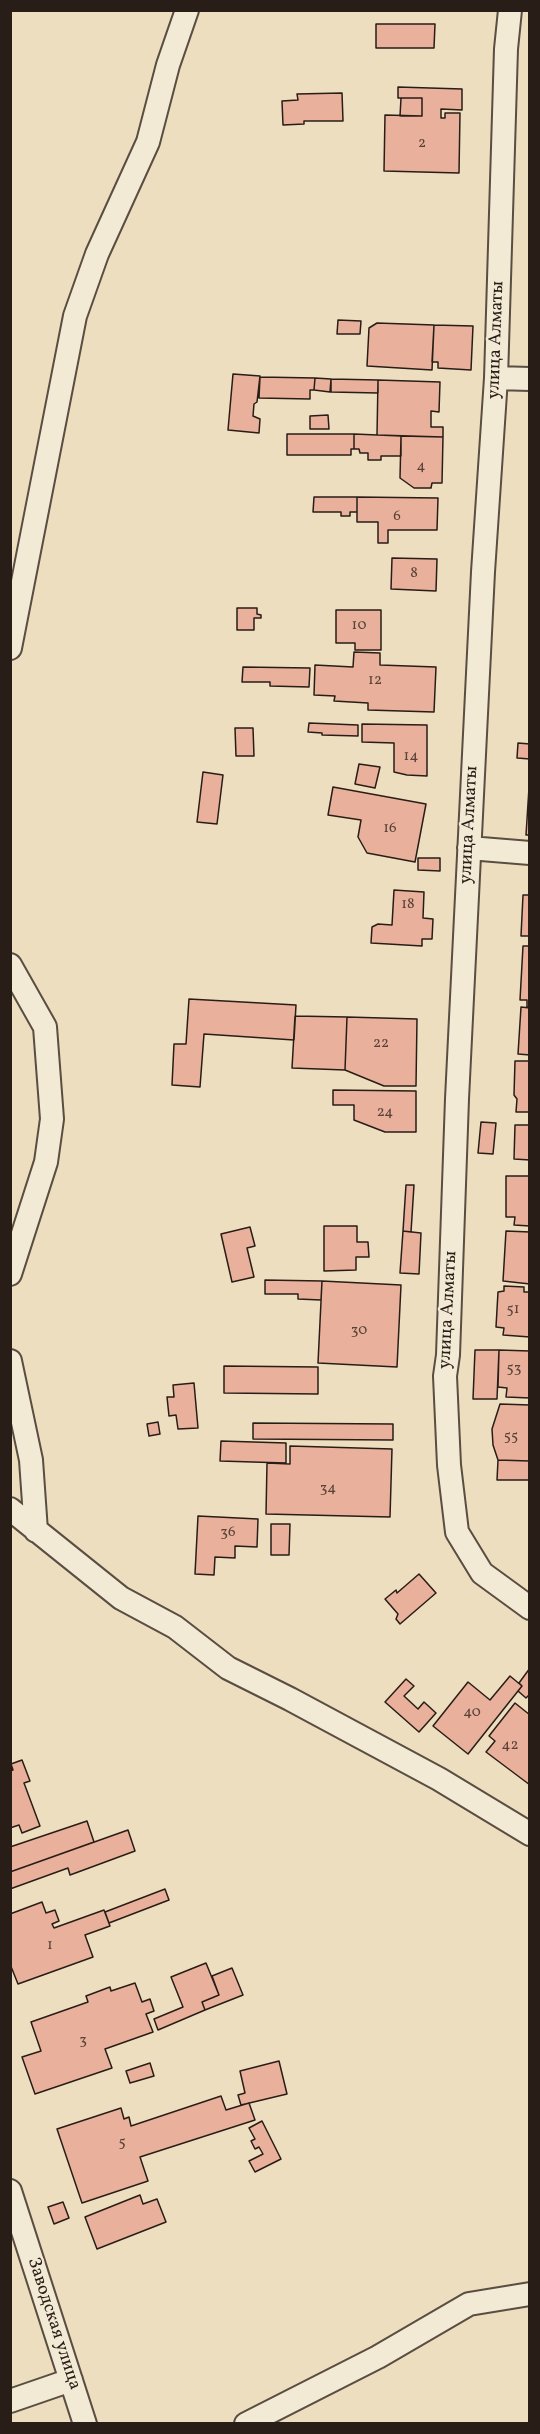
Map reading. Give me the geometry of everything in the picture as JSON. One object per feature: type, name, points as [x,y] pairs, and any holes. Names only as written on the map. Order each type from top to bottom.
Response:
[{"type":"street","points":[[10,648],[75,316],[97,254],[148,142],[168,65],[187,10]]},
{"type":"street","name":"улица Алматы","points":[[510,10],[506,61],[496,378],[483,572],[457,1099],[448,1355],[445,1376],[448,1465],[458,1532],[482,1573],[530,1608]]},
{"type":"street","points":[[496,378],[530,379]]},
{"type":"street","points":[[470,848],[530,853]]},
{"type":"street","points":[[10,965],[45,1027],[52,1119],[46,1162],[10,1274]]},
{"type":"street","points":[[10,1361],[31,1460],[36,1531]]},
{"type":"street","points":[[10,1509],[121,1598],[175,1627],[228,1668],[439,1779],[530,1834]]},
{"type":"street","name":"Заводская улица","points":[[10,2191],[85,2424]]},
{"type":"street","points":[[246,2424],[378,2357],[469,2304],[530,2294]]},
{"type":"street","points":[[10,2401],[71,2380]]},
{"type":"building","points":[[376,24],[435,24],[434,48],[376,48]]},
{"type":"building","points":[[398,87],[462,89],[462,110],[441,109],[441,118],[445,118],[445,113],[460,113],[459,173],[384,171],[385,115],[422,116],[422,98],[398,98]]},
{"type":"building","points":[[342,93],[343,121],[304,121],[304,124],[283,125],[282,101],[298,100],[297,94]]},
{"type":"building","points":[[401,98],[422,98],[422,116],[400,116]]},
{"type":"building","points":[[338,320],[361,321],[360,334],[337,334]]},
{"type":"building","points":[[377,323],[434,325],[432,370],[367,366],[369,328]]},
{"type":"building","points":[[434,325],[473,326],[471,370],[438,368],[438,362],[432,362]]},
{"type":"building","points":[[233,374],[260,376],[253,416],[260,419],[259,433],[228,430]]},
{"type":"building","points":[[260,377],[315,378],[314,390],[310,390],[310,399],[259,398]]},
{"type":"building","points":[[315,378],[331,379],[330,392],[314,390]]},
{"type":"building","points":[[331,379],[378,380],[378,393],[331,392]]},
{"type":"building","points":[[378,380],[440,382],[439,412],[431,411],[431,427],[443,427],[443,437],[377,435]]},
{"type":"building","points":[[328,415],[329,429],[310,429],[310,416]]},
{"type":"building","points":[[287,434],[354,434],[354,449],[351,449],[351,455],[287,455]]},
{"type":"building","points":[[354,434],[401,436],[401,456],[381,456],[381,460],[368,460],[368,453],[360,453],[359,449],[354,449]]},
{"type":"building","points":[[401,436],[443,437],[442,483],[432,483],[431,488],[414,488],[400,478]]},
{"type":"building","points":[[314,497],[357,497],[357,512],[350,512],[350,516],[341,516],[341,512],[313,512]]},
{"type":"building","points":[[357,497],[438,498],[437,530],[388,530],[388,543],[378,543],[378,522],[357,522]]},
{"type":"building","points":[[392,558],[437,559],[436,591],[391,589]]},
{"type":"building","points":[[237,608],[257,608],[257,614],[261,615],[261,618],[254,618],[254,630],[237,630]]},
{"type":"building","points":[[336,610],[381,610],[381,650],[355,650],[355,643],[336,643]]},
{"type":"building","points":[[354,652],[380,653],[380,665],[436,667],[434,712],[368,710],[368,703],[334,701],[335,696],[314,695],[315,665],[353,667]]},
{"type":"building","points":[[243,667],[310,668],[309,687],[270,686],[270,682],[242,682]]},
{"type":"building","points":[[309,723],[358,725],[358,736],[322,735],[322,733],[308,732]]},
{"type":"building","points":[[362,724],[427,725],[427,776],[394,772],[394,743],[362,742]]},
{"type":"building","points":[[235,728],[253,728],[254,756],[236,756]]},
{"type":"building","points":[[518,743],[530,744],[530,759],[517,758]]},
{"type":"building","points":[[359,764],[380,767],[375,788],[355,784]]},
{"type":"building","points":[[203,772],[223,775],[217,824],[197,822]]},
{"type":"building","points":[[530,772],[530,835],[526,835]]},
{"type":"building","points":[[333,787],[426,804],[415,862],[367,853],[358,837],[361,820],[328,815]]},
{"type":"building","points":[[418,858],[440,858],[440,871],[418,870]]},
{"type":"building","points":[[394,890],[424,892],[423,918],[433,919],[432,939],[422,939],[422,946],[371,943],[372,927],[378,924],[392,925]]},
{"type":"building","points":[[523,895],[530,895],[530,936],[521,936]]},
{"type":"building","points":[[523,946],[530,946],[530,1008],[527,1007],[527,1000],[520,1000]]},
{"type":"building","points":[[189,999],[296,1005],[294,1040],[204,1034],[200,1087],[172,1085],[174,1044],[186,1044]]},
{"type":"building","points":[[521,1007],[530,1008],[530,1055],[518,1054]]},
{"type":"building","points":[[295,1016],[347,1017],[345,1070],[292,1068]]},
{"type":"building","points":[[347,1017],[417,1019],[416,1086],[384,1086],[345,1070]]},
{"type":"building","points":[[515,1061],[530,1061],[530,1112],[516,1112]]},
{"type":"building","points":[[333,1090],[416,1091],[416,1132],[385,1132],[354,1120],[354,1105],[333,1105]]},
{"type":"building","points":[[481,1122],[496,1123],[493,1154],[478,1153]]},
{"type":"building","points":[[515,1125],[530,1125],[530,1160],[514,1159]]},
{"type":"building","points":[[506,1176],[530,1176],[530,1226],[514,1225],[515,1217],[506,1217]]},
{"type":"building","points":[[406,1185],[414,1185],[411,1232],[403,1231]]},
{"type":"building","points":[[324,1226],[357,1226],[357,1242],[368,1242],[369,1257],[356,1257],[356,1270],[324,1271]]},
{"type":"building","points":[[250,1227],[255,1246],[247,1248],[254,1277],[232,1282],[221,1234]]},
{"type":"building","points":[[403,1231],[421,1233],[419,1274],[400,1273]]},
{"type":"building","points":[[506,1231],[530,1232],[530,1284],[503,1281]]},
{"type":"building","points":[[265,1280],[322,1281],[321,1300],[298,1299],[298,1294],[265,1294]]},
{"type":"building","points":[[322,1281],[401,1285],[397,1367],[318,1363]]},
{"type":"building","points":[[504,1286],[524,1287],[524,1292],[530,1292],[530,1337],[503,1335],[504,1328],[496,1327],[498,1292],[504,1291]]},
{"type":"building","points":[[475,1350],[499,1350],[497,1399],[473,1399]]},
{"type":"building","points":[[499,1350],[530,1351],[530,1398],[506,1397],[507,1388],[498,1387]]},
{"type":"building","points":[[224,1366],[318,1367],[318,1394],[224,1393]]},
{"type":"building","points":[[194,1383],[198,1428],[178,1429],[176,1415],[169,1416],[167,1397],[174,1397],[173,1385]]},
{"type":"building","points":[[500,1404],[530,1405],[530,1461],[498,1460],[493,1445],[492,1429]]},
{"type":"building","points":[[158,1422],[160,1434],[149,1436],[147,1424]]},
{"type":"building","points":[[253,1423],[393,1424],[393,1440],[253,1439]]},
{"type":"building","points":[[221,1441],[286,1443],[286,1463],[220,1461]]},
{"type":"building","points":[[290,1446],[392,1449],[390,1517],[266,1514],[267,1463],[290,1464]]},
{"type":"building","points":[[498,1460],[530,1461],[530,1480],[497,1480]]},
{"type":"building","points":[[198,1516],[258,1519],[257,1547],[235,1546],[235,1558],[215,1557],[214,1575],[195,1574]]},
{"type":"building","points":[[271,1524],[290,1524],[289,1555],[271,1555]]},
{"type":"building","points":[[419,1574],[436,1593],[400,1624],[396,1619],[398,1614],[385,1599],[396,1590],[397,1593]]},
{"type":"building","points":[[530,1668],[530,1694],[526,1698],[518,1691],[522,1686],[519,1683]]},
{"type":"building","points":[[510,1676],[522,1686],[468,1754],[433,1726],[468,1682],[490,1700]]},
{"type":"building","points":[[406,1679],[414,1686],[404,1696],[418,1709],[424,1702],[436,1713],[419,1732],[385,1702]]},
{"type":"building","points":[[515,1703],[530,1715],[530,1785],[486,1752],[495,1741],[489,1736]]},
{"type":"building","points":[[22,1760],[30,1781],[24,1783],[40,1826],[22,1833],[19,1825],[10,1828],[10,1771],[13,1770],[11,1764]]},
{"type":"building","points":[[87,1821],[94,1842],[10,1872],[10,1847]]},
{"type":"building","points":[[128,1830],[135,1851],[70,1875],[68,1868],[10,1889],[10,1872]]},
{"type":"building","points":[[165,1889],[169,1900],[109,1923],[105,1912]]},
{"type":"building","points":[[42,1902],[46,1913],[55,1910],[59,1921],[52,1924],[54,1928],[104,1910],[110,1926],[85,1935],[93,1957],[18,1984],[10,1964],[10,1914]]},
{"type":"building","points":[[206,1963],[219,1995],[202,2002],[205,2010],[158,2030],[154,2019],[183,2007],[171,1977]]},
{"type":"building","points":[[232,1968],[243,1995],[205,2010],[202,2002],[219,1995],[212,1976]]},
{"type":"building","points":[[135,1983],[142,2002],[150,1999],[154,2011],[146,2014],[153,2032],[105,2049],[112,2068],[35,2094],[22,2057],[41,2051],[31,2022],[88,2002],[86,1996],[110,1987],[111,1991]]},
{"type":"building","points":[[279,2061],[287,2094],[241,2105],[238,2095],[245,2093],[240,2071]]},
{"type":"building","points":[[150,2063],[154,2076],[130,2083],[126,2071]]},
{"type":"building","points":[[221,2096],[226,2110],[249,2103],[255,2120],[140,2157],[148,2181],[82,2203],[57,2129],[121,2108],[124,2119],[129,2117],[131,2126]]},
{"type":"building","points":[[262,2121],[281,2159],[255,2172],[249,2161],[263,2154],[259,2147],[255,2149],[251,2141],[255,2139],[249,2128]]},
{"type":"building","points":[[140,2195],[143,2204],[157,2199],[166,2222],[97,2249],[85,2217]]},
{"type":"building","points":[[63,2202],[69,2218],[54,2224],[48,2207]]}]
